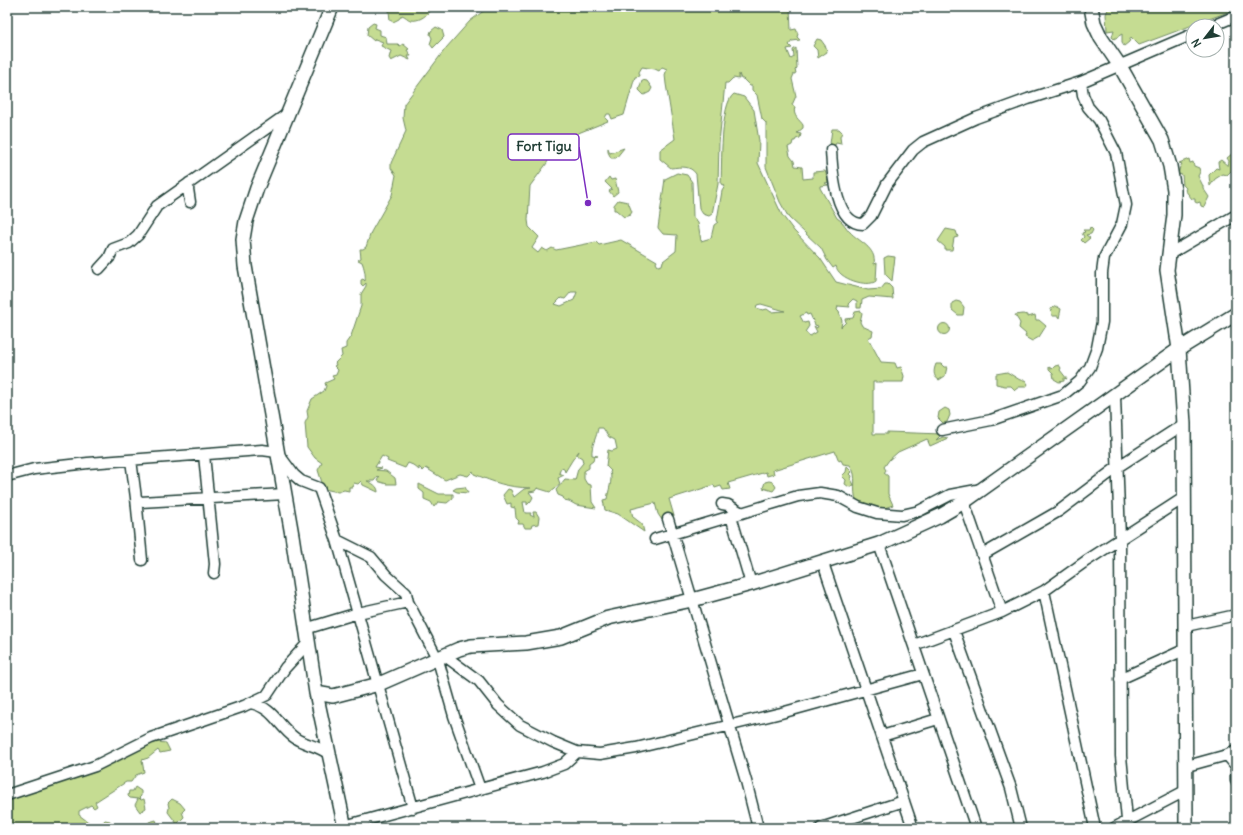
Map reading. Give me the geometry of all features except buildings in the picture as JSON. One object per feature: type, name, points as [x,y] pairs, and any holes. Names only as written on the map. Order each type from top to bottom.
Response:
[{"type":"street","points":[[332,7],[257,188],[246,221],[243,240],[244,266],[285,494],[316,693],[345,827],[564,764],[577,752]]},
{"type":"street","points":[[1091,7],[1094,23],[1098,33],[1120,66],[1162,140],[1170,166],[1174,190],[1174,215],[1168,255],[1169,288],[1179,350],[1184,424],[1187,766],[1185,791],[1186,828]]},
{"type":"street","points":[[1225,21],[1236,16]]},
{"type":"street","points":[[831,150],[832,174],[840,205],[848,217],[854,222],[863,224],[871,216],[887,184],[913,150],[923,142],[1013,104],[1081,82],[1185,38]]},
{"type":"street","points":[[942,430],[991,420],[1063,395],[1080,381],[1090,367],[1097,348],[1102,322],[1102,273],[1104,258],[1122,224],[1126,205],[1116,153],[1099,120],[1088,107],[1083,95],[1081,82]]},
{"type":"street","points":[[99,269],[109,258],[113,249],[129,243],[138,236],[157,206],[267,126],[287,114]]},
{"type":"street","points":[[189,183],[188,189],[190,202]]},
{"type":"street","points":[[1168,255],[1236,215]]},
{"type":"street","points":[[316,693],[334,696],[378,684],[442,658],[459,649],[472,646],[526,643],[561,637],[608,618],[692,600],[751,584],[823,563],[879,544],[940,516],[964,502],[1179,350],[1236,314]]},
{"type":"street","points":[[1115,396],[1119,466],[1121,756],[1127,820]]},
{"type":"street","points":[[982,555],[1059,511],[1119,466],[1184,424]]},
{"type":"street","points":[[7,476],[34,469],[131,460],[262,450],[277,452],[294,476],[300,481],[319,488],[337,540],[413,808]]},
{"type":"street","points":[[204,455],[216,564],[214,573]]},
{"type":"street","points":[[131,460],[138,503],[142,560]]},
{"type":"street","points":[[655,539],[798,496],[820,493],[838,496],[858,507],[877,513],[902,515],[919,511],[950,495],[982,489]]},
{"type":"street","points":[[138,503],[209,497],[285,494]]},
{"type":"street","points":[[914,645],[1002,612],[1044,591],[1086,561],[1185,498]]},
{"type":"street","points":[[964,502],[1002,612]]},
{"type":"street","points":[[722,504],[728,505],[742,513]]},
{"type":"street","points":[[731,516],[751,584]]},
{"type":"street","points":[[668,519],[730,725],[758,828]]},
{"type":"street","points":[[337,540],[365,552],[386,575],[404,590],[408,597],[408,602],[442,658],[454,716],[480,789]]},
{"type":"street","points":[[879,544],[976,828]]},
{"type":"street","points":[[823,563],[912,828]]},
{"type":"street","points":[[1044,591],[1095,828]]},
{"type":"street","points":[[305,629],[358,613],[408,602]]},
{"type":"street","points":[[1186,626],[1236,615]]},
{"type":"street","points":[[954,631],[1011,788],[1021,828]]},
{"type":"street","points":[[7,795],[95,766],[151,738],[251,702],[267,694],[281,673],[308,643]]},
{"type":"street","points":[[1120,679],[1186,649]]},
{"type":"street","points":[[442,658],[479,681],[498,705],[520,725],[553,742],[577,752],[600,754],[636,748],[730,725],[866,691],[923,674]]},
{"type":"street","points":[[251,702],[262,705],[295,738],[320,748],[329,754]]},
{"type":"street","points":[[882,736],[938,719]]},
{"type":"street","points":[[1187,766],[1231,753],[1236,766],[1236,781]]},
{"type":"street","points":[[1114,828],[1185,791]]},
{"type":"street","points":[[821,828],[904,801]]},
{"type":"green space","points":[[392,7],[431,7],[428,13],[420,19],[410,20],[402,15],[399,19],[393,22],[390,20],[389,11]]},
{"type":"green space","points":[[489,7],[790,7],[791,30],[796,29],[798,34],[797,37],[800,40],[792,41],[789,45],[792,48],[787,49],[791,59],[794,57],[793,50],[796,48],[797,68],[792,79],[796,96],[792,105],[795,107],[795,115],[803,125],[803,128],[797,133],[801,134],[800,138],[793,141],[792,145],[788,147],[790,156],[794,161],[795,166],[802,167],[803,179],[813,178],[813,172],[825,171],[829,182],[825,183],[828,185],[820,186],[820,188],[837,218],[853,235],[870,249],[873,254],[874,264],[877,263],[876,281],[872,283],[860,283],[842,275],[836,266],[833,268],[821,248],[789,218],[780,202],[766,167],[766,123],[762,119],[757,95],[752,90],[752,86],[741,79],[739,74],[739,79],[733,78],[728,83],[725,83],[719,143],[718,184],[712,214],[709,216],[703,214],[699,208],[696,174],[694,171],[685,167],[671,168],[660,159],[660,150],[675,139],[666,84],[665,75],[667,69],[662,67],[659,71],[642,67],[639,72],[640,76],[635,77],[624,115],[612,119],[610,114],[607,114],[605,118],[608,121],[566,138],[552,158],[549,157],[547,163],[530,186],[529,227],[539,237],[532,248],[538,253],[542,248],[547,251],[552,248],[556,250],[596,242],[599,245],[621,240],[657,261],[656,263],[658,266],[662,265],[663,261],[676,251],[677,235],[663,234],[658,228],[665,179],[677,173],[687,175],[692,182],[693,217],[698,223],[701,241],[711,238],[714,225],[718,222],[717,220],[722,191],[725,186],[721,184],[726,109],[729,100],[734,94],[744,97],[754,110],[759,141],[758,163],[782,215],[794,231],[820,258],[836,282],[868,290],[881,289],[885,284],[888,284],[892,288],[893,299],[869,297],[862,300],[861,308],[857,308],[857,301],[853,299],[848,304],[850,307],[838,306],[837,310],[842,321],[841,327],[846,322],[845,319],[853,318],[855,312],[861,311],[860,322],[862,326],[873,331],[872,336],[868,338],[881,362],[895,363],[897,368],[901,367],[904,376],[903,382],[873,382],[873,434],[887,434],[887,432],[942,434],[936,440],[943,437],[948,438],[930,446],[927,439],[898,452],[889,460],[884,467],[886,470],[884,473],[888,476],[888,494],[893,505],[879,510],[857,502],[855,497],[855,479],[853,470],[850,465],[843,464],[841,460],[839,461],[835,451],[773,470],[774,474],[767,476],[766,472],[728,483],[730,489],[723,490],[721,486],[715,488],[714,485],[669,499],[674,516],[669,518],[666,526],[658,514],[655,503],[631,509],[633,517],[642,524],[644,532],[618,514],[605,510],[603,500],[607,499],[611,479],[611,471],[606,466],[608,450],[612,451],[617,449],[615,440],[609,437],[603,428],[598,428],[592,448],[592,455],[598,456],[594,457],[593,461],[589,464],[589,468],[584,471],[584,479],[587,484],[591,485],[592,502],[596,508],[576,505],[564,500],[563,497],[558,495],[556,490],[565,479],[575,480],[578,469],[583,463],[582,458],[577,455],[579,451],[565,472],[564,469],[561,468],[559,473],[564,475],[558,478],[560,484],[550,492],[537,488],[535,491],[529,492],[533,497],[527,505],[527,502],[523,502],[525,513],[531,513],[530,515],[534,517],[533,512],[536,512],[539,517],[538,524],[532,525],[531,528],[525,528],[523,524],[518,524],[519,521],[516,518],[515,508],[511,507],[511,503],[507,504],[503,495],[508,489],[511,490],[514,497],[524,489],[531,488],[501,484],[474,474],[473,471],[468,476],[460,474],[445,480],[426,468],[423,471],[419,467],[419,470],[408,463],[405,468],[387,461],[388,459],[382,456],[375,467],[382,468],[376,470],[386,471],[395,478],[396,484],[387,484],[377,481],[378,476],[374,481],[367,481],[376,486],[378,492],[363,485],[361,481],[358,484],[354,483],[352,487],[349,487],[349,491],[344,490],[338,492],[324,489],[318,470],[322,463],[315,458],[307,447],[305,423],[308,417],[307,411],[312,399],[324,391],[326,386],[325,383],[334,379],[332,376],[336,375],[338,370],[334,366],[336,365],[335,363],[342,356],[341,350],[346,348],[346,343],[351,336],[361,306],[361,294],[366,286],[366,283],[363,286],[361,284],[361,280],[363,279],[365,281],[365,276],[362,262],[358,260],[361,258],[360,249],[366,247],[371,232],[392,195],[396,175],[391,168],[391,163],[406,131],[403,118],[404,104],[446,48],[470,21]],"holes":[[[571,292],[577,292],[574,300],[561,306],[555,304],[561,298],[565,299]],[[761,304],[785,311],[771,312],[767,309],[763,310],[756,308],[757,305]],[[806,313],[807,315],[810,314],[815,325],[818,326],[817,328],[814,326],[817,332],[810,336],[805,332],[809,326],[808,322],[804,323],[800,316]]]},
{"type":"green space","points":[[1109,7],[1236,7],[1236,9],[1212,18],[1185,18],[1185,28],[1139,45],[1131,37],[1129,42],[1124,46],[1122,43],[1122,34],[1114,39],[1112,37],[1114,30],[1107,31],[1106,14]]},
{"type":"green space","points":[[373,23],[376,24],[375,28],[380,30],[380,35],[386,37],[387,44],[398,44],[400,46],[403,44],[409,49],[407,50],[411,56],[408,56],[410,60],[401,56],[391,61],[389,58],[391,51],[381,46],[383,42],[375,39],[374,41],[367,35],[368,27]]},
{"type":"green space","points":[[436,27],[442,30],[444,37],[433,48],[430,44],[432,38],[430,34]]},
{"type":"green space","points":[[817,39],[821,40],[826,47],[827,52],[818,58],[817,50],[813,46]]},
{"type":"green space","points":[[642,80],[647,81],[652,88],[650,92],[644,95],[639,90]]},
{"type":"green space","points":[[832,129],[839,129],[842,132],[840,137],[841,144],[830,144]]},
{"type":"green space","points":[[1236,136],[1236,166],[1227,175],[1223,174],[1215,179],[1210,186],[1209,175],[1216,168],[1219,169],[1218,162],[1221,160],[1228,166],[1229,161],[1227,158],[1233,153]]},
{"type":"green space","points":[[608,148],[610,153],[624,148],[616,158],[611,158]]},
{"type":"green space","points":[[1189,159],[1190,163],[1193,162],[1194,166],[1199,168],[1200,172],[1198,176],[1209,197],[1204,207],[1201,206],[1200,202],[1197,203],[1195,202],[1195,199],[1192,199],[1185,190],[1186,188],[1183,185],[1182,175],[1178,174],[1182,164],[1179,163]]},
{"type":"green space","points":[[609,177],[611,180],[615,179],[618,192],[613,196],[609,191],[612,189],[605,182]]},
{"type":"green space","points":[[618,200],[628,202],[632,212],[630,215],[624,217],[614,210],[614,205]]},
{"type":"green space","points":[[1090,227],[1093,230],[1091,234],[1086,235],[1090,238],[1084,243],[1081,240],[1084,237],[1082,233],[1085,232],[1083,230],[1089,230]]},
{"type":"green space","points":[[946,229],[956,231],[958,237],[954,238],[952,250],[945,250],[945,247],[938,241]]},
{"type":"green space","points":[[888,256],[895,257],[892,281],[885,274],[884,258]]},
{"type":"green space","points":[[956,301],[960,302],[964,307],[963,315],[958,315],[952,310],[952,303]]},
{"type":"green space","points":[[1056,306],[1061,309],[1059,318],[1058,316],[1052,316],[1051,309]]},
{"type":"green space","points":[[1015,315],[1028,315],[1028,317],[1035,315],[1036,320],[1039,320],[1046,326],[1039,337],[1032,341],[1025,337],[1026,334],[1019,328],[1020,323]]},
{"type":"green space","points":[[944,323],[948,325],[950,329],[948,333],[944,335],[940,333],[938,329],[940,325]]},
{"type":"green space","points":[[936,364],[941,364],[944,367],[947,367],[945,376],[939,380],[934,374]]},
{"type":"green space","points":[[1059,365],[1061,368],[1060,370],[1067,379],[1064,378],[1064,381],[1059,382],[1054,379],[1053,373],[1049,367],[1052,369]]},
{"type":"green space","points":[[1007,372],[1020,380],[1025,380],[1028,384],[1026,387],[1019,387],[1015,390],[1011,386],[996,384],[996,374]]},
{"type":"green space","points":[[945,408],[949,410],[950,415],[947,422],[943,423],[938,418],[939,412]]},
{"type":"green space","points":[[847,467],[852,472],[850,474],[854,485],[849,487],[845,484],[846,480],[842,476],[846,472]]},
{"type":"green space","points":[[765,482],[773,482],[776,487],[773,491],[763,488]]},
{"type":"green space","points":[[419,484],[439,494],[453,494],[453,498],[447,503],[438,502],[434,507],[431,502],[424,499],[424,493],[419,489]]},
{"type":"green space","points":[[465,487],[468,493],[453,490],[456,488]]},
{"type":"green space","points":[[149,741],[166,743],[170,751],[160,753],[158,750],[148,758],[142,760],[144,772],[136,775],[131,782],[126,782],[95,802],[97,806],[94,808],[91,805],[79,811],[79,815],[91,824],[92,828],[7,828],[7,797],[41,790],[42,788],[110,764]]},
{"type":"green space","points":[[135,787],[141,791],[141,796],[139,798],[141,800],[144,799],[146,808],[140,812],[135,805],[138,799],[130,798],[128,796],[129,791],[133,791]]},
{"type":"green space","points":[[172,799],[180,803],[185,809],[182,812],[184,817],[177,824],[168,812],[168,803]]},
{"type":"green space","points":[[105,820],[110,821],[113,824],[111,828],[101,828],[101,825],[104,825],[103,822]]},
{"type":"green space","points":[[156,820],[159,828],[145,828],[149,822]]},
{"type":"place","name":"Fort Tigu","points":[[588,203]]}]
